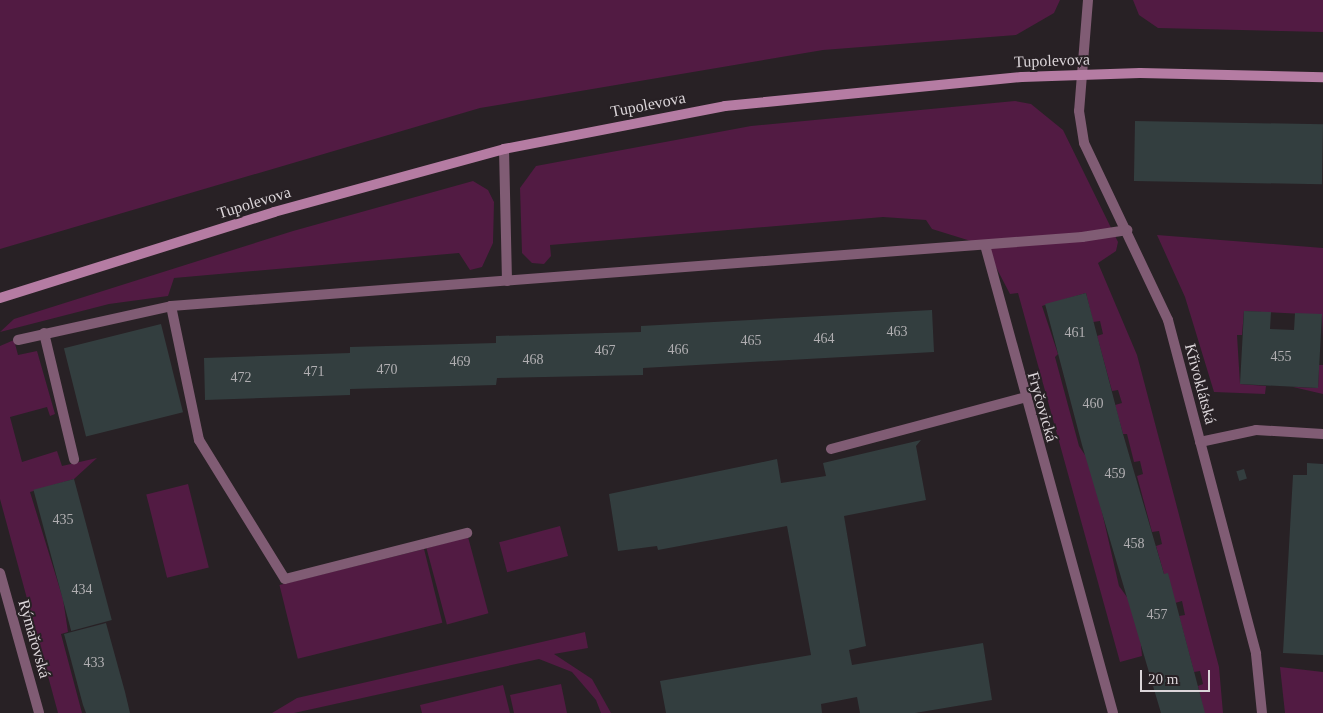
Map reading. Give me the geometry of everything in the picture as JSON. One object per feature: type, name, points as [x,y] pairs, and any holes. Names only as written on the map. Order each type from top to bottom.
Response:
[{"type":"main road","name":"Tupolevova","points":[[0,298],[274,212],[504,149],[725,106],[924,84],[1080,75],[1323,77]]},
{"type":"street","name":"Křivoklátská","points":[[1088,0],[1080,75],[1079,111],[1084,143],[1127,230],[1168,320],[1256,654],[1262,713]]},
{"type":"street","points":[[504,149],[506,281]]},
{"type":"street","points":[[18,340],[171,306],[985,245],[1127,230]]},
{"type":"street","name":"Fryčovická","points":[[985,245],[1024,398],[1112,713]]},
{"type":"street","points":[[171,306],[199,440],[285,580],[467,533]]},
{"type":"street","points":[[44,333],[74,460]]},
{"type":"street","points":[[831,449],[1024,398]]},
{"type":"street","points":[[1200,442],[1256,430],[1323,434]]},
{"type":"street","name":"Rýmařovská","points":[[0,573],[39,713]]},
{"type":"shaded area","points":[[0,0],[1060,0],[1054,13],[1016,35],[823,50],[480,108],[0,249]]},
{"type":"shaded area","points":[[1133,0],[1323,0],[1323,32],[1158,28],[1139,15]]},
{"type":"shaded area","points":[[1015,101],[1031,104],[1063,130],[1118,242],[1116,251],[1098,263],[1137,355],[1219,667],[1223,713],[1204,713],[1198,686],[1203,684],[1200,671],[1194,672],[1179,616],[1185,615],[1182,601],[1175,603],[1164,574],[1156,546],[1162,544],[1159,531],[1152,532],[1137,476],[1143,474],[1140,461],[1134,462],[1127,434],[1123,434],[1115,405],[1122,403],[1118,390],[1112,391],[1097,336],[1103,334],[1100,321],[1093,322],[1086,293],[1042,306],[1058,354],[1055,357],[1079,446],[1091,464],[1119,586],[1132,604],[1140,634],[1142,656],[1120,662],[1018,293],[1010,294],[988,252],[974,242],[932,229],[926,220],[883,217],[550,245],[551,256],[544,264],[532,263],[522,253],[520,188],[536,166],[751,126]]},
{"type":"shaded area","points":[[473,181],[488,190],[494,202],[493,243],[482,267],[470,270],[459,253],[174,278],[168,296],[109,304],[0,332],[14,319],[293,231]]},
{"type":"shaded area","points":[[1157,235],[1323,248],[1323,339],[1322,315],[1244,311],[1242,335],[1237,335],[1240,384],[1266,386],[1265,394],[1214,392],[1185,297]]},
{"type":"shaded area","points":[[14,340],[18,355],[37,351],[55,414],[50,416],[47,407],[10,417],[22,462],[57,451],[62,466],[97,458],[74,479],[30,492],[63,599],[68,632],[61,634],[82,713],[58,713],[0,499],[0,346]]},
{"type":"shaded area","points":[[1319,365],[1323,365],[1323,394],[1293,387],[1318,388]]},
{"type":"shaded area","points":[[188,484],[209,567],[167,578],[146,494]]},
{"type":"shaded area","points":[[560,526],[568,556],[507,572],[499,542]]},
{"type":"shaded area","points":[[468,537],[488,613],[447,624],[426,548]]},
{"type":"shaded area","points":[[424,549],[442,623],[298,659],[279,585]]},
{"type":"shaded area","points":[[585,632],[588,648],[554,654],[592,679],[611,713],[601,713],[596,700],[572,672],[539,659],[294,713],[272,713],[297,698]]},
{"type":"shaded area","points":[[1280,667],[1323,672],[1323,713],[1285,713]]},
{"type":"shaded area","points":[[561,684],[567,713],[514,713],[510,695]]},
{"type":"shaded area","points":[[503,685],[510,713],[422,713],[420,705]]},
{"type":"building","points":[[1135,121],[1323,124],[1322,184],[1134,181]]},
{"type":"building","points":[[1086,293],[1123,434],[1164,574],[1168,573],[1205,713],[1161,713],[1082,445],[1045,304]]},
{"type":"building","points":[[932,310],[934,352],[643,368],[643,375],[497,378],[496,385],[350,389],[350,395],[205,400],[204,358],[350,353],[350,347],[496,343],[496,336],[641,332],[641,326]]},
{"type":"building","points":[[1244,311],[1271,312],[1270,329],[1294,330],[1295,313],[1322,314],[1318,388],[1240,384]]},
{"type":"building","points":[[161,324],[183,412],[86,436],[64,348]]},
{"type":"building","points":[[921,440],[916,446],[926,500],[844,516],[866,646],[849,650],[852,665],[983,643],[992,700],[915,713],[860,713],[857,697],[821,704],[822,713],[666,713],[660,681],[811,655],[787,526],[658,550],[657,546],[618,551],[609,494],[777,459],[781,483],[826,476],[823,463]]},
{"type":"building","points":[[1307,463],[1323,464],[1323,655],[1283,653],[1293,475],[1307,475]]},
{"type":"building","points":[[1244,469],[1247,479],[1239,481],[1236,471]]},
{"type":"building","points":[[74,479],[112,620],[71,631],[33,490]]},
{"type":"building","points":[[106,623],[130,713],[86,713],[64,634]]}]
